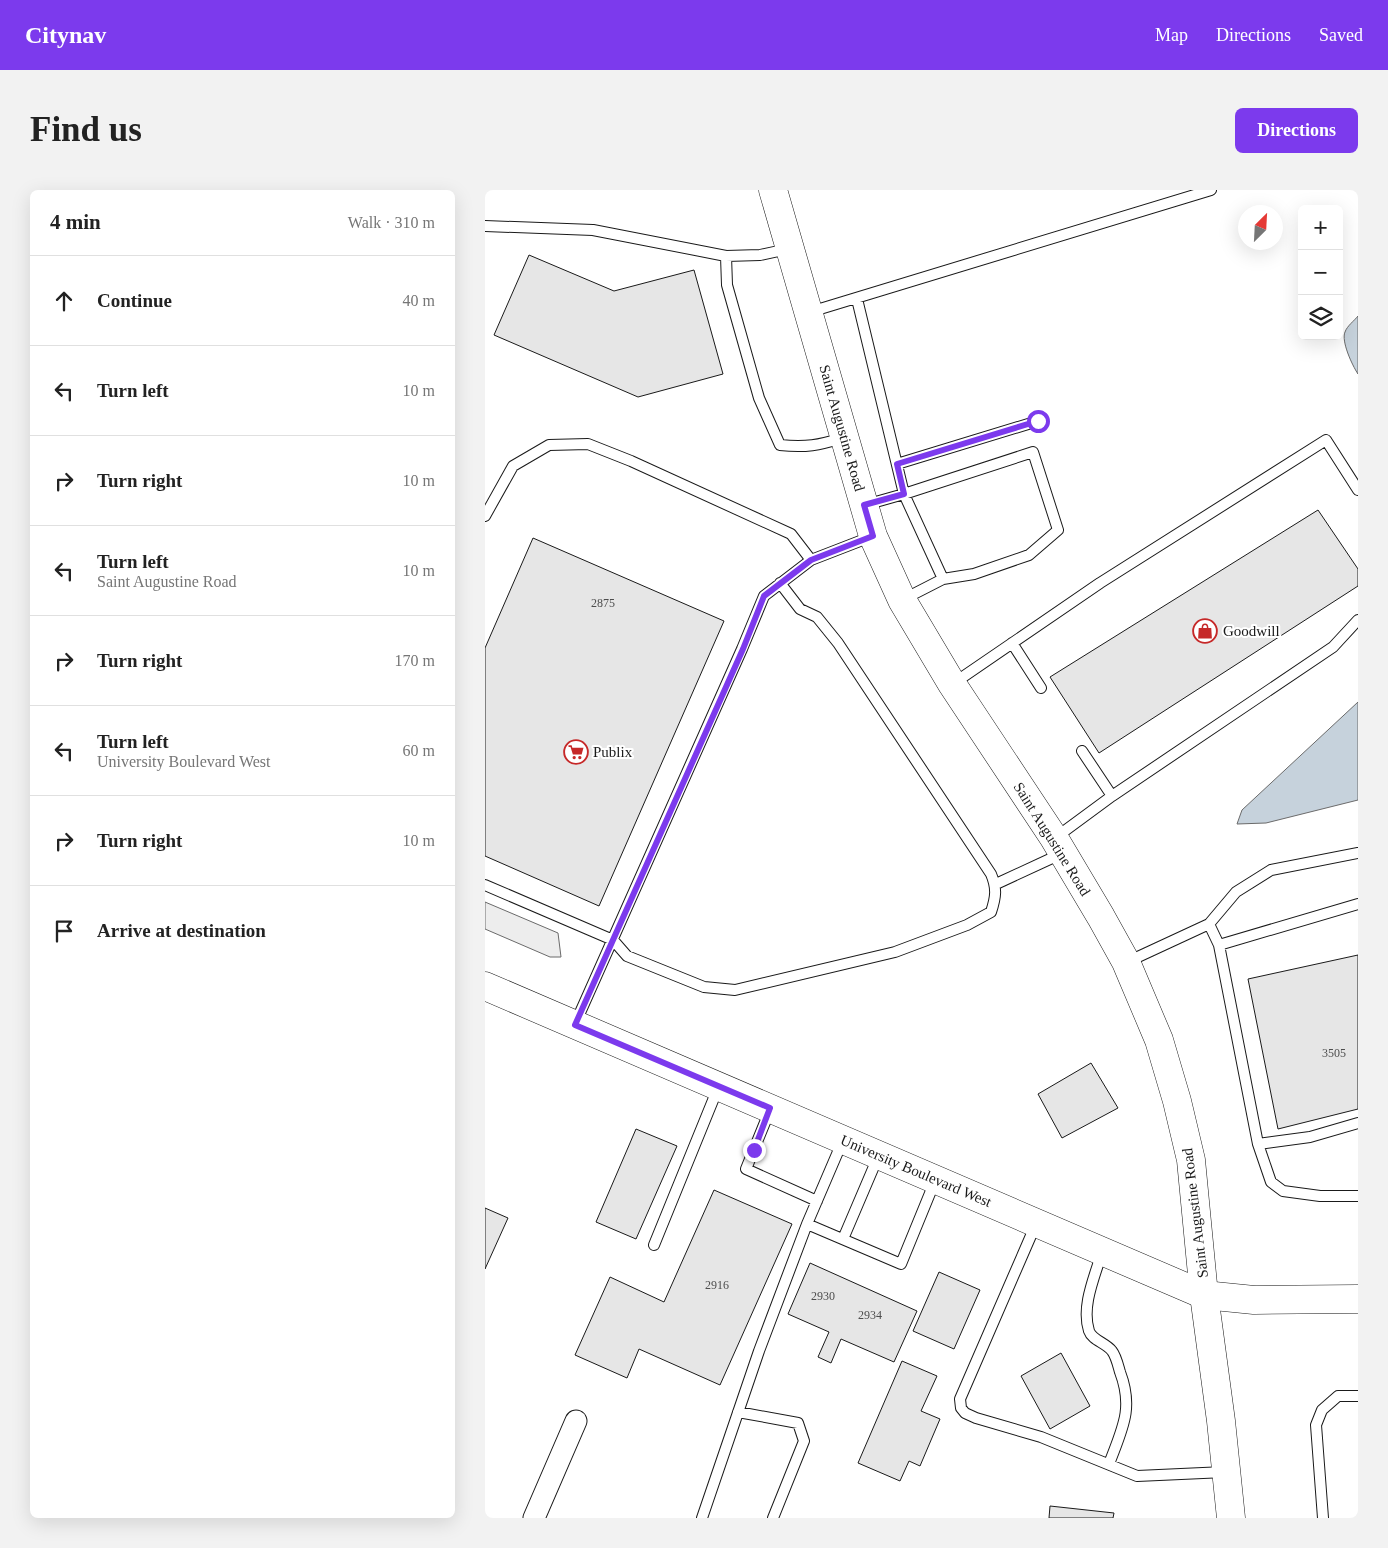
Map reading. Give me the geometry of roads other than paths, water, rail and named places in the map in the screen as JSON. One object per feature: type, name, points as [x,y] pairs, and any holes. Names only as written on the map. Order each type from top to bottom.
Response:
[{"type":"main road","name":"Saint Augustine Road","points":[[773,190],[873,536],[902,600],[952,684],[1058,846],[1126,962],[1159,1040],[1177,1101],[1191,1160],[1204,1295],[1221,1421],[1231,1518]]},
{"type":"main road","name":"University Boulevard West","points":[[485,986],[1204,1295],[1253,1300],[1358,1299]]},
{"type":"street","points":[[534,1518],[577,1421]]},
{"type":"lane","points":[[809,312],[1211,190]]},
{"type":"lane","points":[[485,226],[593,230],[726,256],[760,256],[790,248]]},
{"type":"lane","points":[[726,256],[727,285],[759,398],[780,445],[814,446],[844,438]]},
{"type":"lane","points":[[857,299],[904,494],[943,579]]},
{"type":"lane","points":[[897,464],[1038,421]]},
{"type":"lane","points":[[952,684],[1100,583],[1326,440],[1358,490]]},
{"type":"lane","points":[[485,516],[513,466],[549,445],[587,444],[631,461],[791,534],[811,560]]},
{"type":"lane","points":[[864,505],[1033,452],[1058,530],[1029,555],[974,574],[943,579],[902,600]]},
{"type":"lane","points":[[575,1025],[743,649],[764,596],[811,560],[873,536]]},
{"type":"lane","points":[[485,885],[613,940],[627,956],[705,987],[735,990],[895,952],[967,925],[991,912],[996,898],[996,884],[986,866],[838,643],[817,617],[800,609],[779,583]]},
{"type":"lane","points":[[996,884],[1058,846],[1112,796],[1333,647],[1358,620]]},
{"type":"lane","points":[[1012,643],[1041,688]]},
{"type":"lane","points":[[1082,751],[1112,796]]},
{"type":"lane","points":[[1126,962],[1209,924],[1236,892],[1271,870],[1358,853]]},
{"type":"lane","points":[[1219,945],[1358,904]]},
{"type":"lane","points":[[1209,924],[1219,945],[1258,1144],[1271,1182],[1283,1191],[1320,1196],[1358,1196]]},
{"type":"lane","points":[[654,1245],[719,1087]]},
{"type":"lane","points":[[770,1108],[746,1169],[817,1201]]},
{"type":"lane","points":[[1258,1144],[1310,1137],[1358,1123]]},
{"type":"lane","points":[[702,1518],[759,1351],[807,1224],[843,1139]]},
{"type":"lane","points":[[843,1239],[879,1155]]},
{"type":"lane","points":[[807,1224],[901,1264],[936,1180]]},
{"type":"lane","points":[[1036,1223],[960,1399],[961,1408],[965,1413],[976,1418],[1041,1437],[1137,1476],[1226,1472]]},
{"type":"lane","points":[[1102,1251],[1086,1304],[1089,1331],[1111,1350],[1123,1381],[1127,1405],[1125,1420],[1109,1464]]},
{"type":"lane","points":[[1323,1518],[1316,1425],[1322,1410],[1338,1396],[1358,1396]]},
{"type":"lane","points":[[738,1412],[798,1423],[804,1441],[773,1518]]},
{"type":"place","name":"Goodwill","points":[[1205,631]]},
{"type":"place","name":"Publix","points":[[576,752]]}]
